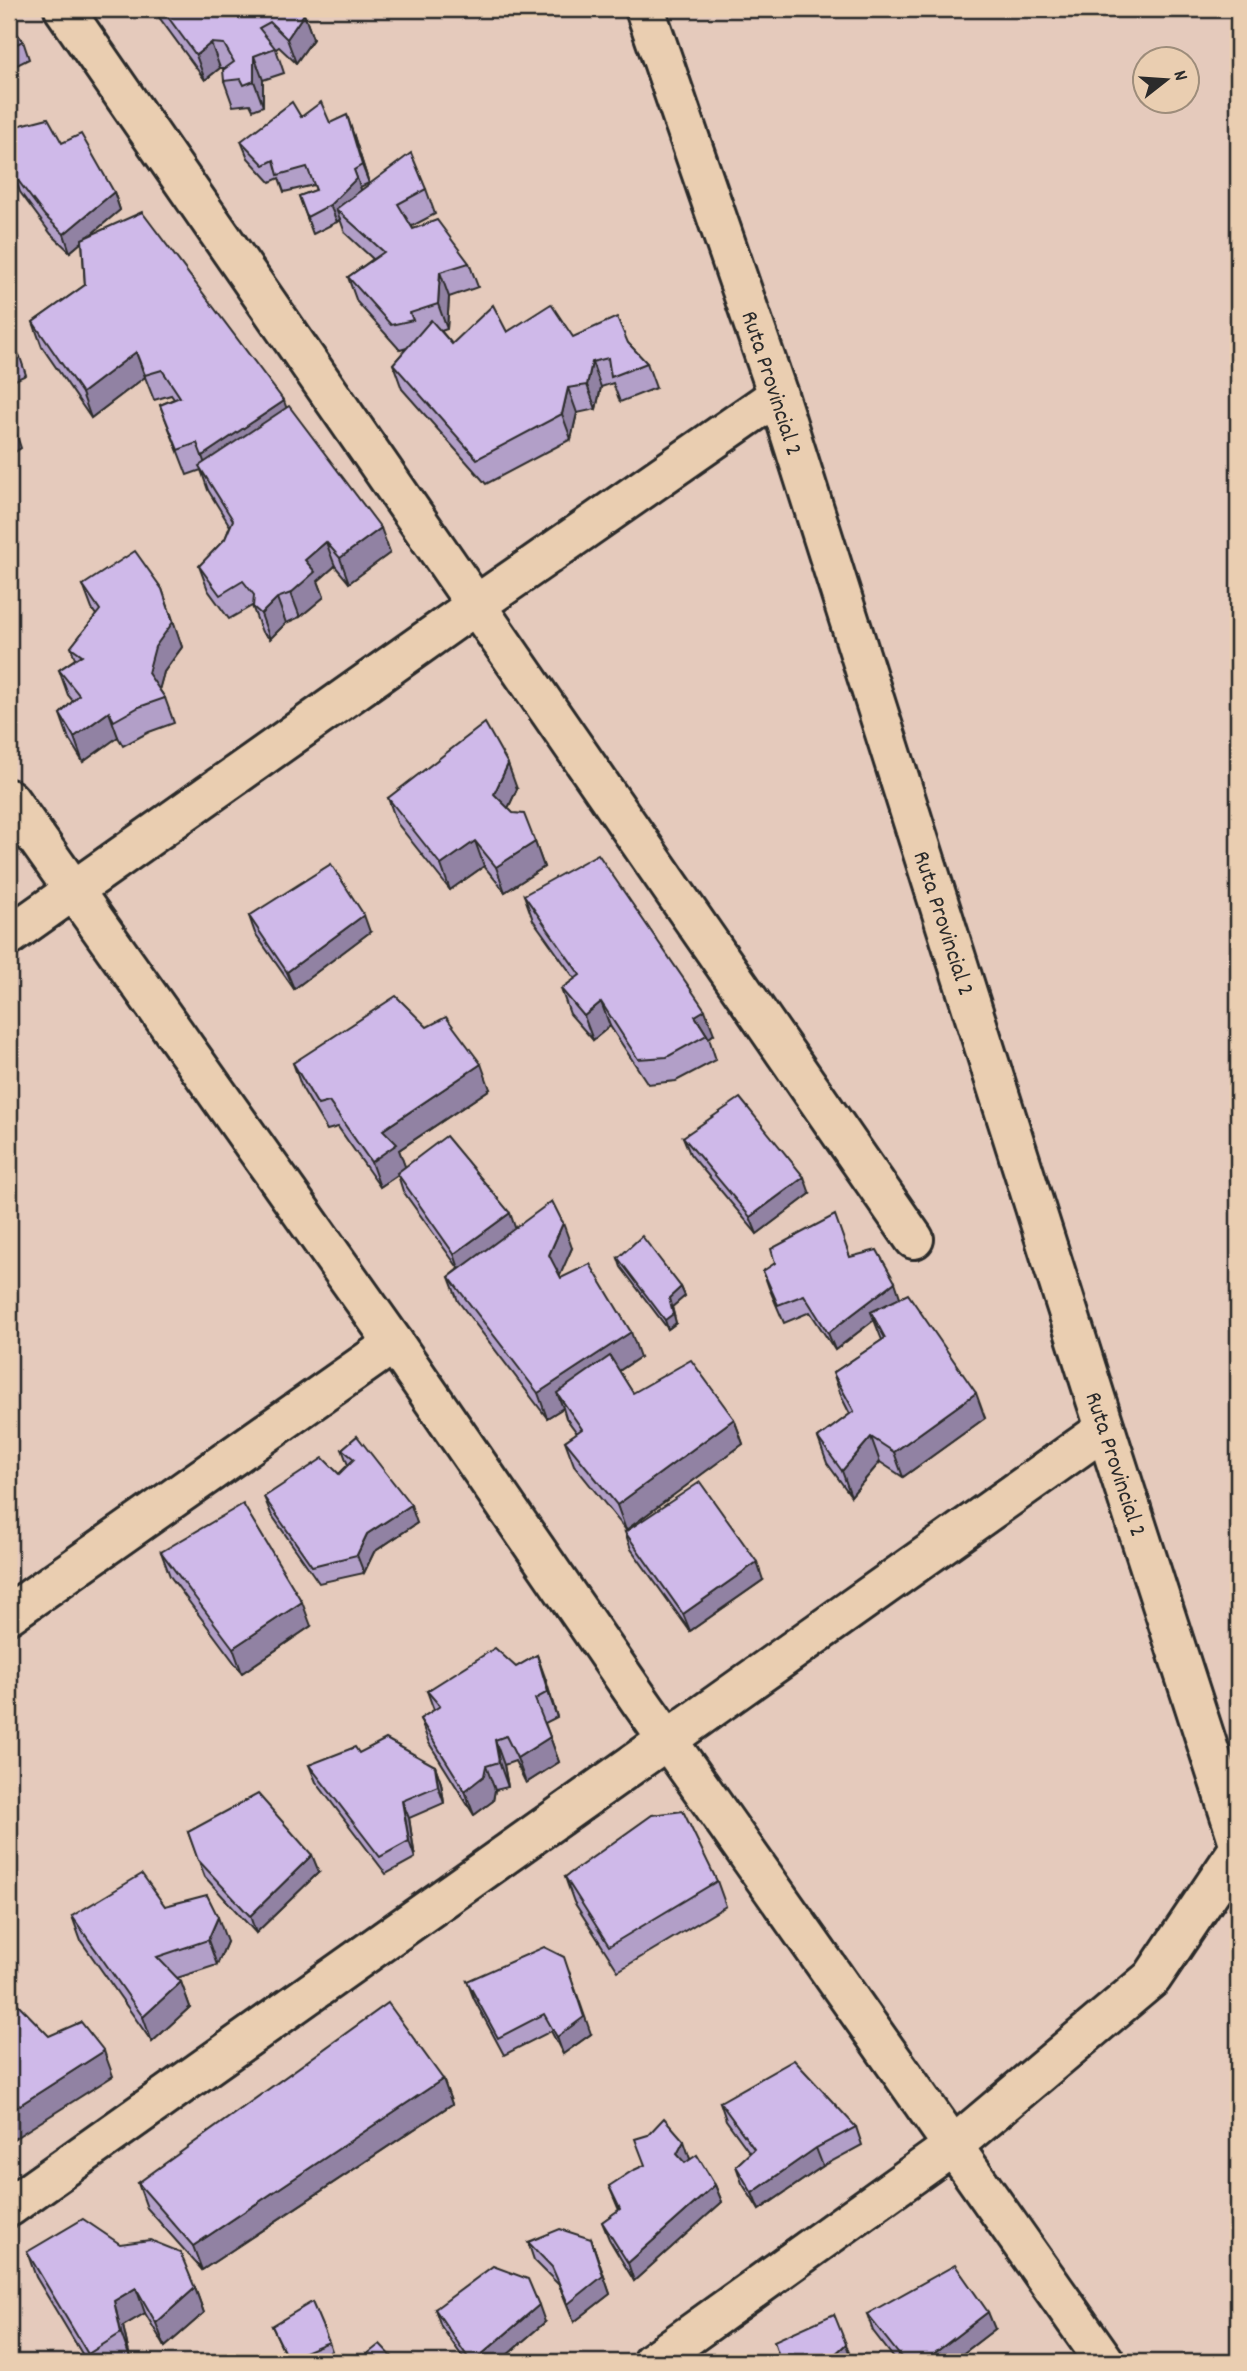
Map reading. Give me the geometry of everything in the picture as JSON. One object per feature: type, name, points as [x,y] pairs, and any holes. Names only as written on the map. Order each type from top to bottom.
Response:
[{"type":"street","points":[[64,9],[914,1238]]},
{"type":"street","name":"Ruta Provincial 2","points":[[645,9],[778,395],[1238,1840]]},
{"type":"street","points":[[9,936],[778,395]]},
{"type":"street","points":[[9,799],[394,1343],[1105,2362]]},
{"type":"street","points":[[9,1614],[394,1343]]},
{"type":"street","points":[[9,2207],[1105,1429]]},
{"type":"street","points":[[652,2362],[953,2146],[1152,1978],[1238,1850]]},
{"type":"building","points":[[162,9],[298,9],[304,14],[287,39],[270,22],[259,28],[275,48],[254,56],[254,81],[244,85],[241,79],[224,81],[223,70],[234,62],[224,44],[211,43],[196,55]]},
{"type":"building","points":[[9,24],[23,41],[9,48]]},
{"type":"building","points":[[292,102],[301,117],[321,102],[330,123],[347,115],[362,165],[354,170],[357,178],[330,205],[307,217],[299,196],[316,190],[307,167],[278,175],[274,160],[264,165],[241,141]]},
{"type":"building","points":[[48,118],[62,143],[81,134],[114,192],[64,234],[45,216],[14,175],[9,152],[9,128]]},
{"type":"building","points":[[411,153],[426,189],[398,204],[413,229],[437,220],[469,263],[440,272],[438,304],[410,313],[413,320],[391,325],[348,277],[384,252],[336,209]]},
{"type":"building","points":[[142,212],[284,401],[202,456],[197,443],[178,450],[160,405],[180,397],[162,370],[145,375],[136,352],[82,393],[33,322],[85,285],[82,239]]},
{"type":"building","points":[[551,304],[573,337],[617,317],[628,343],[647,363],[611,377],[608,358],[592,362],[587,385],[568,388],[562,414],[477,459],[393,364],[431,320],[452,344],[493,305],[507,332]]},
{"type":"building","points":[[9,338],[20,357],[9,363]]},
{"type":"building","points":[[289,406],[381,528],[340,558],[326,542],[305,560],[315,572],[291,593],[277,598],[261,614],[253,607],[254,595],[243,581],[220,595],[199,566],[225,539],[233,520],[199,466]]},
{"type":"building","points":[[9,420],[15,430],[9,435]]},
{"type":"building","points":[[135,551],[162,589],[173,622],[155,647],[148,673],[165,698],[139,707],[114,721],[109,712],[74,737],[60,714],[79,695],[59,670],[82,655],[71,647],[100,610],[83,585]]},
{"type":"building","points":[[485,723],[508,764],[494,794],[513,813],[524,814],[535,842],[496,867],[475,841],[441,865],[388,798]]},
{"type":"building","points":[[598,854],[705,1010],[695,1016],[707,1035],[667,1057],[638,1059],[601,1002],[584,1016],[561,989],[580,975],[524,895]]},
{"type":"building","points":[[331,864],[364,915],[287,972],[249,916]]},
{"type":"building","points":[[396,996],[427,1027],[446,1017],[481,1064],[383,1130],[397,1144],[371,1162],[329,1102],[318,1105],[293,1063]]},
{"type":"building","points":[[740,1098],[804,1177],[750,1217],[683,1137]]},
{"type":"building","points":[[446,1136],[510,1213],[454,1254],[397,1173]]},
{"type":"building","points":[[552,1201],[563,1223],[549,1255],[561,1278],[590,1264],[631,1332],[538,1393],[449,1277]]},
{"type":"building","points":[[835,1215],[850,1257],[877,1250],[895,1282],[828,1333],[804,1295],[778,1305],[763,1271],[775,1263],[771,1249]]},
{"type":"building","points":[[642,1236],[681,1287],[669,1298],[673,1314],[665,1320],[618,1258]]},
{"type":"building","points":[[908,1294],[976,1393],[894,1452],[871,1437],[842,1471],[818,1438],[854,1411],[833,1373],[885,1338],[871,1312]]},
{"type":"building","points":[[610,1356],[633,1393],[691,1360],[734,1419],[617,1505],[565,1441],[582,1429],[557,1393]]},
{"type":"building","points":[[357,1436],[411,1505],[367,1534],[357,1555],[312,1566],[264,1497],[323,1458],[339,1474],[354,1459],[342,1449]]},
{"type":"building","points":[[700,1482],[757,1562],[683,1614],[625,1532]]},
{"type":"building","points":[[243,1504],[302,1602],[233,1648],[161,1552]]},
{"type":"building","points":[[495,1648],[516,1667],[537,1655],[548,1692],[535,1699],[550,1737],[517,1758],[506,1736],[495,1740],[499,1762],[486,1766],[484,1776],[465,1791],[420,1719],[440,1706],[427,1691]]},
{"type":"building","points":[[386,1739],[435,1766],[438,1786],[402,1801],[409,1841],[380,1857],[309,1765],[355,1747],[359,1753]]},
{"type":"building","points":[[258,1794],[312,1855],[250,1916],[198,1860],[188,1832]]},
{"type":"building","points":[[683,1811],[717,1881],[609,1946],[565,1877],[652,1815]]},
{"type":"building","points":[[142,1874],[165,1906],[207,1895],[218,1917],[208,1940],[157,1957],[181,1982],[143,2017],[72,1916]]},
{"type":"building","points":[[544,1947],[564,1957],[584,2017],[557,2037],[544,2014],[498,2038],[467,1981]]},
{"type":"building","points":[[9,1995],[49,2036],[81,2022],[104,2051],[9,2112]]},
{"type":"building","points":[[388,2003],[443,2079],[193,2246],[138,2183]]},
{"type":"building","points":[[794,2060],[856,2127],[816,2148],[752,2193],[736,2166],[754,2149],[720,2102]]},
{"type":"building","points":[[664,2118],[684,2141],[677,2154],[685,2163],[697,2155],[715,2185],[628,2263],[602,2222],[620,2209],[609,2186],[645,2165],[635,2139],[648,2135]]},
{"type":"building","points":[[83,2219],[120,2244],[150,2240],[180,2252],[195,2288],[156,2323],[136,2288],[114,2301],[121,2333],[88,2354],[27,2252]]},
{"type":"building","points":[[560,2229],[591,2239],[603,2276],[568,2304],[552,2267],[528,2242]]},
{"type":"building","points":[[955,2265],[988,2312],[923,2362],[905,2362],[867,2314]]},
{"type":"building","points":[[493,2266],[528,2279],[539,2305],[471,2362],[435,2309]]},
{"type":"building","points":[[312,2302],[329,2342],[288,2359],[272,2326]]},
{"type":"building","points":[[834,2314],[846,2344],[832,2357],[840,2361],[848,2356],[852,2362],[781,2362],[774,2341]]},
{"type":"building","points":[[380,2344],[397,2362],[357,2362]]}]
